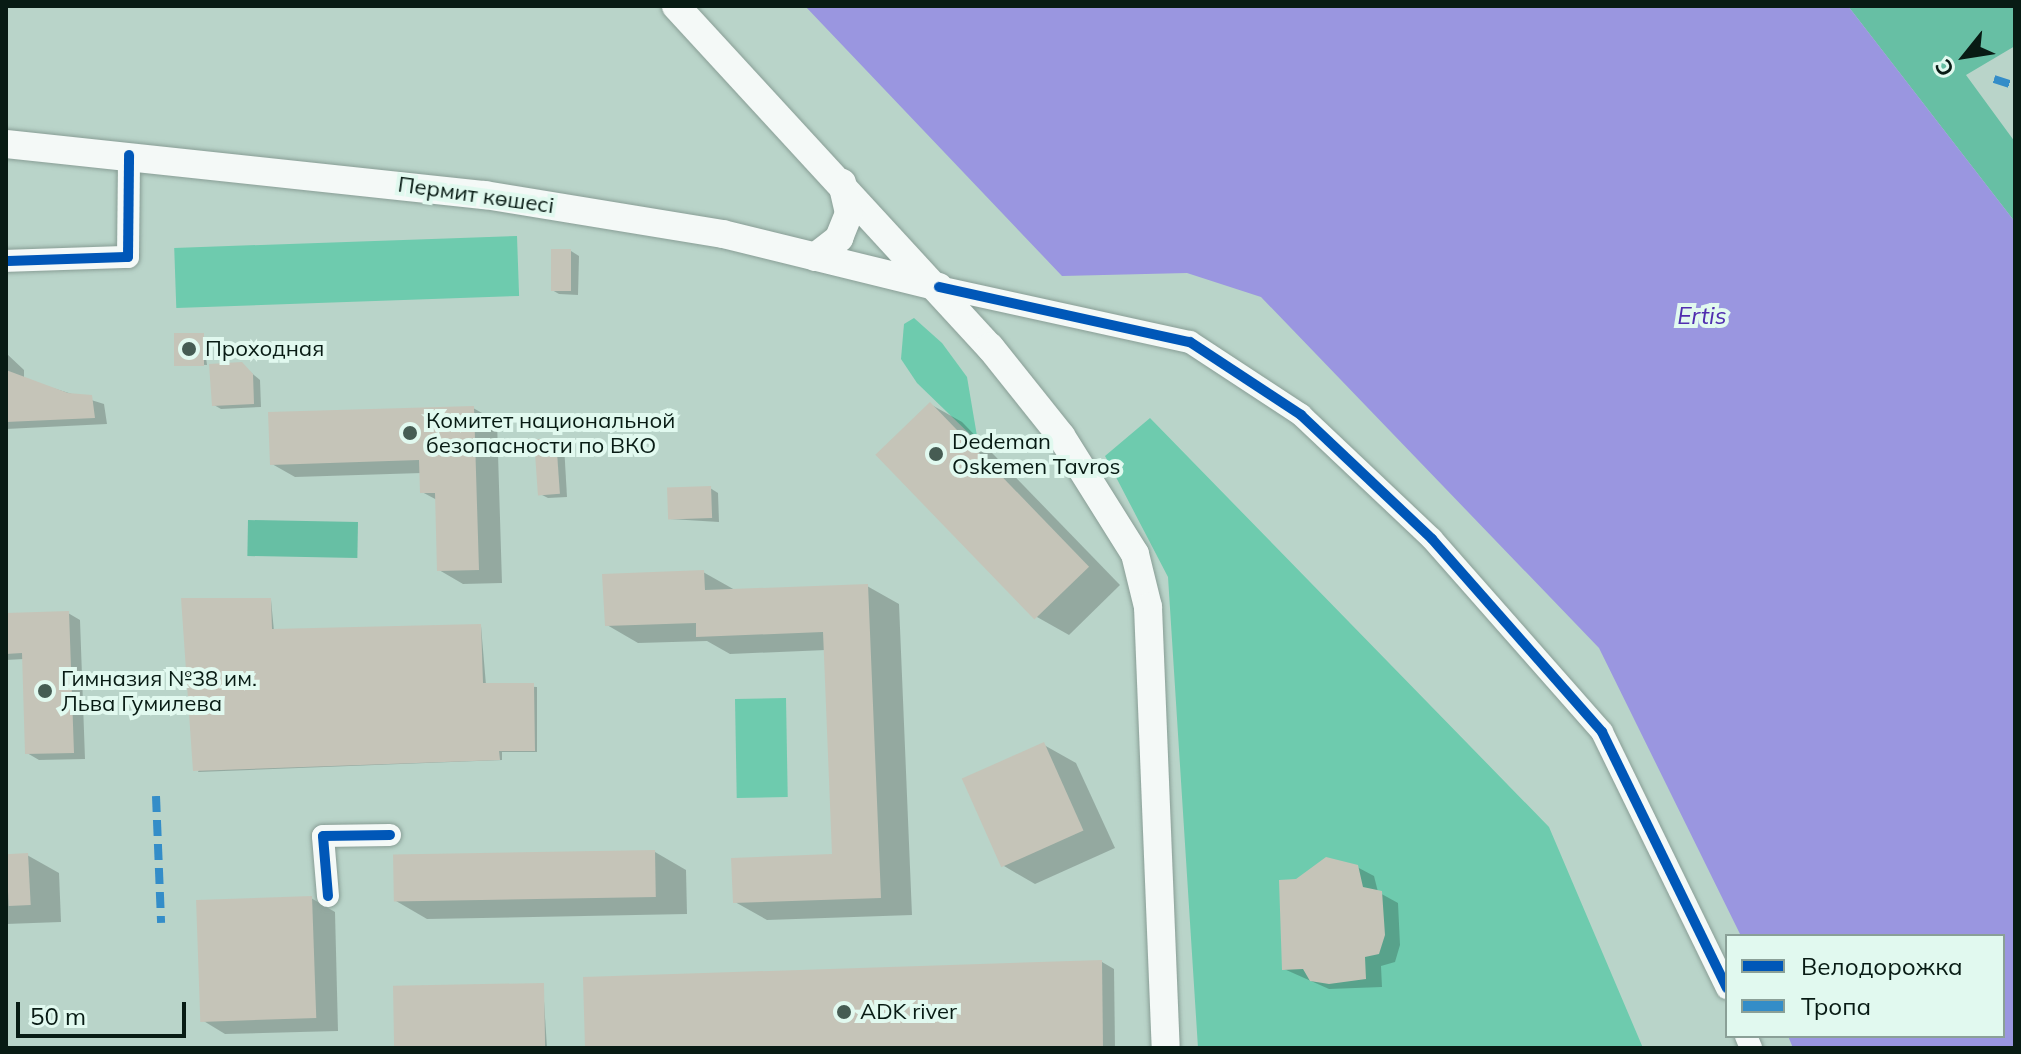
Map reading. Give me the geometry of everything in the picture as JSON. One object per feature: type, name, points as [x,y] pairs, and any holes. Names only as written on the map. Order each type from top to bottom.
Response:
[{"type":"main road","points":[[676,6],[939,287],[1061,436],[1135,554],[1148,607],[1166,1048]]},
{"type":"main road","name":"Пермит көшесі","points":[[6,144],[485,195],[723,234],[939,287]]},
{"type":"main road","points":[[815,257],[839,238],[849,213],[842,183]]},
{"type":"street","points":[[6,261],[128,257],[129,155]]},
{"type":"street","points":[[939,287],[1190,342],[1301,415],[1432,539],[1602,732],[1725,984]]},
{"type":"street","points":[[328,896],[323,836],[390,835]]},
{"type":"green space","points":[[1848,6],[2015,6],[2015,46],[1966,75],[2015,142],[2015,222]]},
{"type":"green space","points":[[517,236],[519,296],[176,308],[174,248]]},
{"type":"green space","points":[[914,318],[942,343],[967,377],[978,442],[917,383],[901,359],[904,324]]},
{"type":"green space","points":[[1150,418],[1549,827],[1643,1048],[1198,1048],[1168,577],[1105,456]]},
{"type":"green space","points":[[248,520],[358,522],[357,558],[247,556]]},
{"type":"green space","points":[[786,698],[788,797],[737,798],[735,699]]},
{"type":"water","name":"Ertis","points":[[805,6],[1848,6],[2015,222],[2015,1048],[1793,1048],[1789,1038],[2005,1038],[2005,934],[1740,934],[1599,648],[1261,297],[1187,273],[1062,276]]},
{"type":"building","points":[[551,249],[571,249],[571,291],[551,291]]},
{"type":"building","name":"Проходная","points":[[174,333],[204,333],[204,366],[174,366]]},
{"type":"building","points":[[242,362],[253,374],[254,404],[212,406],[209,364]]},
{"type":"building","points":[[6,370],[68,393],[92,395],[95,418],[6,422]]},
{"type":"building","points":[[930,402],[1089,567],[1034,620],[875,455]]},
{"type":"building","points":[[474,406],[479,570],[437,571],[435,493],[420,493],[419,460],[270,465],[268,412]]},
{"type":"building","points":[[556,438],[560,494],[538,495],[534,440]]},
{"type":"building","points":[[711,486],[712,518],[668,520],[667,488]]},
{"type":"building","points":[[704,570],[705,590],[868,584],[881,898],[733,903],[731,858],[832,854],[823,632],[696,637],[696,623],[605,626],[602,574]]},
{"type":"building","points":[[181,598],[271,598],[272,629],[481,624],[483,683],[534,683],[535,751],[499,751],[500,760],[193,771]]},
{"type":"building","name":"Гимназия №38 им. Льва Гумилева","points":[[69,611],[74,753],[25,754],[22,653],[6,654],[6,613]]},
{"type":"building","points":[[1044,742],[1083,831],[1001,867],[962,779]]},
{"type":"building","points":[[655,850],[656,897],[394,902],[393,855]]},
{"type":"building","points":[[28,853],[31,905],[9,906],[6,854]]},
{"type":"building","points":[[1326,857],[1358,865],[1363,887],[1382,891],[1385,935],[1379,954],[1365,957],[1366,979],[1329,984],[1310,981],[1303,969],[1282,970],[1279,880],[1296,879]]},
{"type":"building","points":[[312,896],[316,1018],[200,1022],[196,900]]},
{"type":"building","name":"ADK river","points":[[1102,960],[1103,1048],[585,1048],[583,977]]},
{"type":"building","points":[[544,983],[545,1048],[394,1048],[393,986]]},
{"type":"marked path","points":[[1994,79],[2015,86]]},
{"type":"marked path","points":[[156,796],[161,923]]},
{"type":"cycle path","points":[[6,261],[128,257],[129,155]]},
{"type":"cycle path","points":[[939,287],[1190,342],[1301,415],[1432,539],[1602,732],[1725,984]]},
{"type":"cycle path","points":[[328,896],[323,836],[390,835]]},
{"type":"place","name":"Проходная","points":[[189,349]]},
{"type":"place","name":"Комитет национальной безопасности по ВКО","points":[[410,433]]},
{"type":"place","name":"Dedeman Oskemen Tavros","points":[[936,454]]},
{"type":"place","name":"Гимназия №38 им. Льва Гумилева","points":[[45,691]]},
{"type":"place","name":"ADK river","points":[[844,1012]]}]
